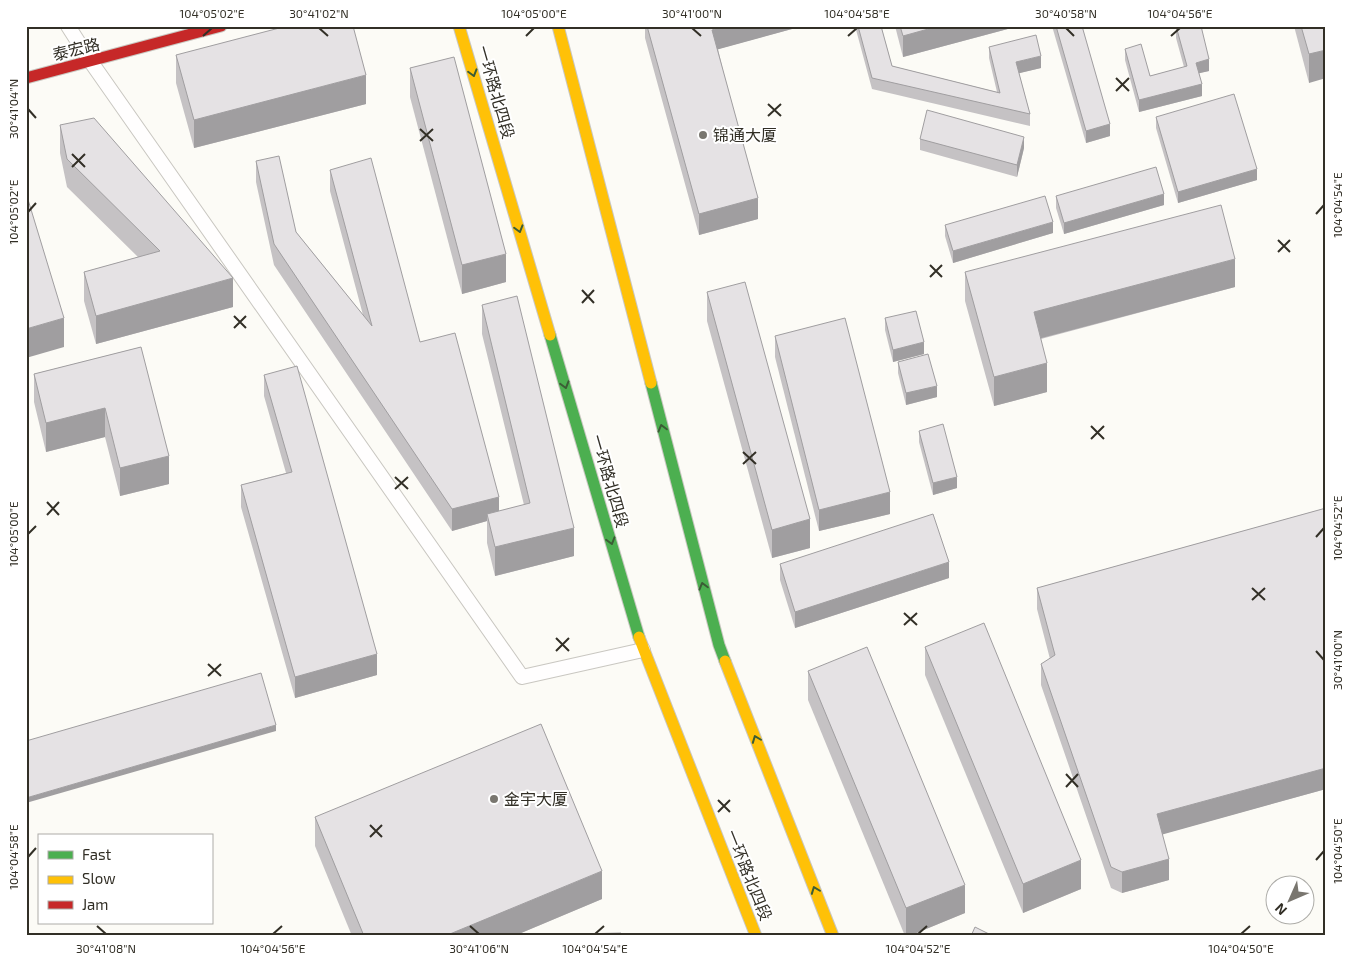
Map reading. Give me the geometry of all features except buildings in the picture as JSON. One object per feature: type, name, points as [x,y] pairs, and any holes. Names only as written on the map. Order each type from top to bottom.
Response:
[{"type":"main road","name":"泰宏路","points":[[26,78],[221,26]]},
{"type":"main road","name":"一环路北四段","points":[[459,26],[643,650],[756,936]]},
{"type":"main road","points":[[558,26],[719,645],[833,936]]},
{"type":"lane","points":[[68,26],[91,62],[522,677],[643,650]]},
{"type":"traffic: fast","points":[[550,335],[639,637]]},
{"type":"traffic: fast","points":[[651,383],[719,645],[725,661]]},
{"type":"traffic: slow","points":[[459,26],[550,335]]},
{"type":"traffic: slow","points":[[558,26],[651,383]]},
{"type":"traffic: slow","points":[[639,637],[756,936]]},
{"type":"traffic: slow","points":[[725,661],[833,936]]},
{"type":"traffic: jam","points":[[26,78],[221,26]]},
{"type":"place","name":"锦通大厦","points":[[703,135]]},
{"type":"place","name":"金宇大厦","points":[[494,799]]}]
